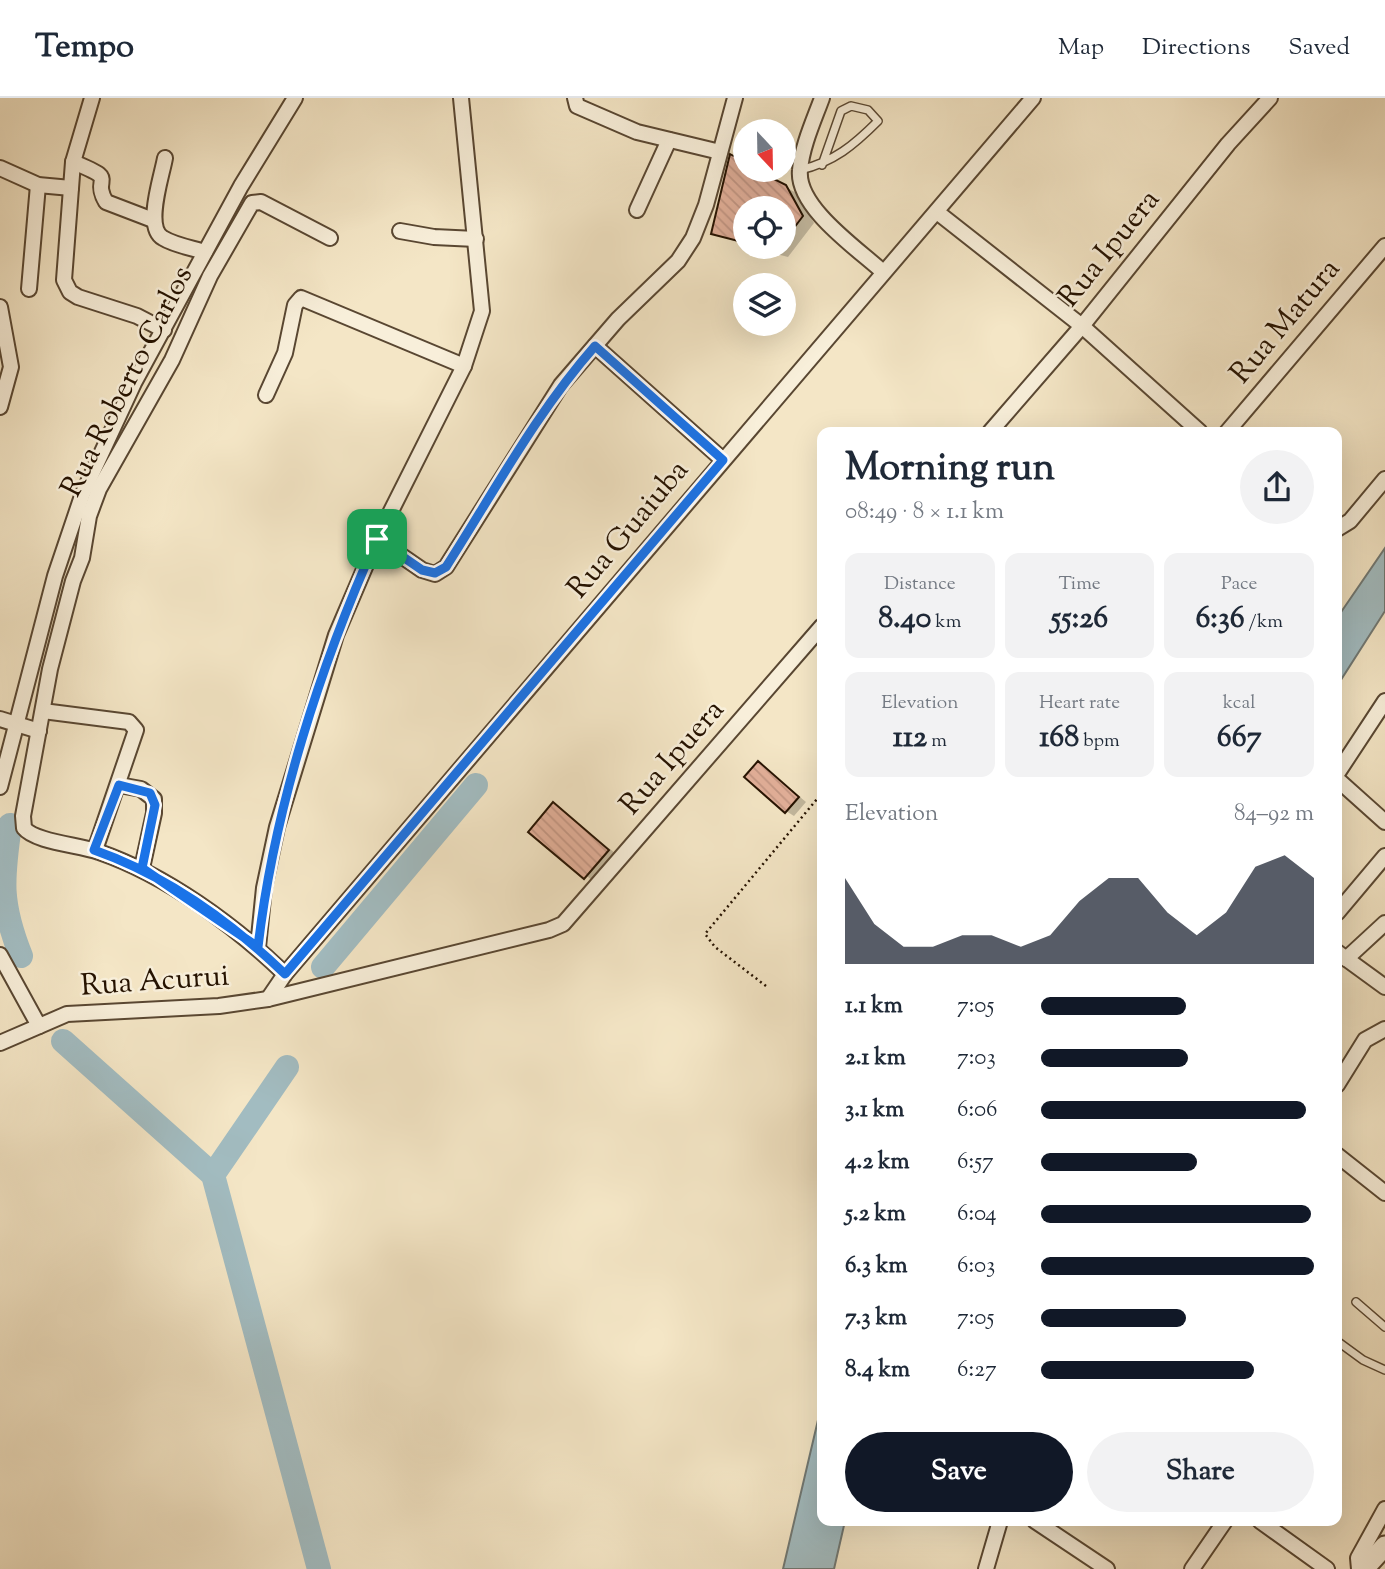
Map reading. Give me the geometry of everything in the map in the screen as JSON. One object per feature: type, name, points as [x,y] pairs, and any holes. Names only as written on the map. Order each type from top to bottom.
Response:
[{"type":"street","points":[[92,98],[74,162],[63,263],[64,280],[70,292],[148,321],[163,330]]},
{"type":"street","points":[[0,787],[82,493],[134,383],[163,330],[203,272],[205,253],[295,98]]},
{"type":"street","points":[[258,947],[264,888],[285,798],[341,622],[377,539],[464,366],[482,311],[461,98]]},
{"type":"street","points":[[575,98],[577,106],[621,126],[720,152]]},
{"type":"street","points":[[377,539],[422,570],[435,573],[446,567],[526,436],[561,385],[678,261],[693,238],[706,205],[735,98]]},
{"type":"street","points":[[822,98],[799,170],[800,184],[814,209],[883,272]]},
{"type":"street","name":"Rua Guaiuba","points":[[268,999],[285,974],[1033,98]]},
{"type":"street","name":"Rua Ipuera","points":[[994,427],[1082,326],[1228,144],[1270,98]]},
{"type":"street","points":[[637,210],[669,140]]},
{"type":"street","points":[[165,158],[153,220],[162,238],[205,253]]},
{"type":"street","points":[[74,162],[102,174],[102,194],[106,202],[153,220]]},
{"type":"street","points":[[0,168],[38,185],[71,188]]},
{"type":"street","points":[[29,289],[38,185]]},
{"type":"street","name":"Rua Roberto Carlos","points":[[285,974],[258,947],[142,868],[94,850],[33,835],[24,828],[23,816],[66,606],[82,558],[89,516],[99,489],[172,360],[203,272],[252,203],[261,202],[330,238]]},
{"type":"street","points":[[937,212],[1082,326],[1194,427]]},
{"type":"street","points":[[400,231],[434,237],[476,239]]},
{"type":"street","name":"Rua Matura","points":[[1231,427],[1385,246]]},
{"type":"street","points":[[266,395],[285,353],[295,305],[301,298],[464,366]]},
{"type":"street","points":[[0,307],[8,336],[11,367],[0,407]]},
{"type":"street","points":[[595,346],[723,460]]},
{"type":"street","points":[[134,383],[152,394]]},
{"type":"street","points":[[117,419],[134,427]]},
{"type":"street","points":[[1342,526],[1350,521],[1385,479]]},
{"type":"street","name":"Rua Ipuera","points":[[563,924],[817,632]]},
{"type":"street","points":[[1342,768],[1385,701]]},
{"type":"street","points":[[43,711],[124,721],[134,726],[136,736],[94,850]]},
{"type":"street","points":[[0,719],[39,731]]},
{"type":"street","points":[[1342,781],[1385,822]]},
{"type":"street","points":[[119,785],[141,789],[154,799],[154,813],[142,868]]},
{"type":"street","points":[[1342,907],[1385,856]]},
{"type":"street","points":[[1385,923],[1342,955],[1385,987]]},
{"type":"street","name":"Rua Acurui","points":[[0,1043],[66,1014],[219,1006],[268,999],[542,932],[563,924]]},
{"type":"street","points":[[0,955],[39,1026]]},
{"type":"street","points":[[1342,1077],[1365,1041],[1385,1028]]},
{"type":"street","points":[[1342,1159],[1385,1193]]},
{"type":"street","points":[[1359,1569],[1358,1558],[1385,1509]]},
{"type":"street","points":[[986,1569],[999,1526]]},
{"type":"street","points":[[1042,1526],[1107,1569]]},
{"type":"street","points":[[1192,1569],[1222,1526]]},
{"type":"street","points":[[1267,1526],[1327,1569]]},
{"type":"street","points":[[1364,1569],[1385,1546]]},
{"type":"lane","points":[[799,170],[822,165],[849,150],[878,121],[868,110],[851,106],[841,111],[822,165]]},
{"type":"lane","points":[[1356,1302],[1385,1327]]},
{"type":"lane","points":[[1342,1345],[1363,1360],[1385,1370]]},
{"type":"path","points":[[766,986],[715,947],[705,934],[817,799]]},
{"type":"water","points":[[1385,548],[1385,611],[1342,678],[1342,611]]},
{"type":"water","points":[[817,1424],[817,1526],[844,1526],[834,1569],[783,1569]]},
{"type":"building","points":[[730,154],[733,156],[733,182],[780,182],[786,185],[792,196],[733,196],[733,240],[711,234]]},
{"type":"building","points":[[796,203],[803,216],[796,225]]},
{"type":"building","points":[[758,761],[799,797],[785,813],[744,777]]},
{"type":"building","points":[[553,802],[609,850],[584,879],[528,832]]},
{"type":"waterway","points":[[323,967],[476,785]]},
{"type":"waterway","points":[[10,825],[4,877],[6,906],[21,956]]},
{"type":"waterway","points":[[63,1041],[213,1175],[319,1569]]},
{"type":"waterway","points":[[213,1175],[287,1067]]},
{"type":"route","points":[[377,539],[345,609],[285,798],[264,888],[258,947],[142,868],[155,805],[150,793],[119,785],[94,850],[142,868],[175,890],[258,947],[285,974],[723,460],[595,346],[561,385],[526,436],[446,567],[435,573],[422,570],[377,539]]}]
